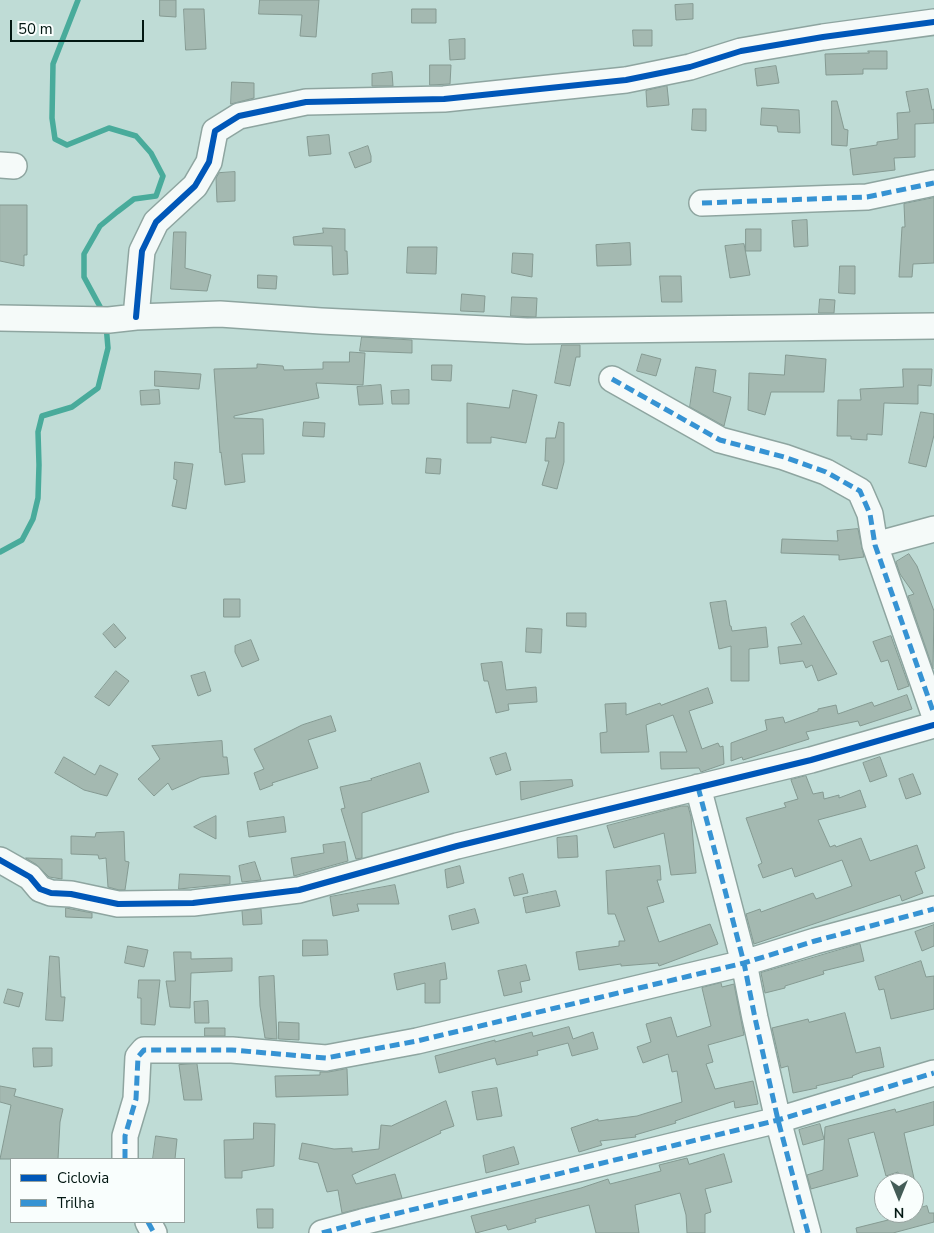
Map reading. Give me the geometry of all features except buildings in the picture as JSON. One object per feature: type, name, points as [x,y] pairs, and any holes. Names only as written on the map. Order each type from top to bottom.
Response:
[{"type":"street","points":[[136,317],[142,251],[156,222],[195,186],[209,162],[215,131],[238,116],[306,102],[444,99],[626,80],[690,67],[741,50],[934,22]]},
{"type":"street","points":[[702,203],[867,197],[934,183]]},
{"type":"street","points":[[0,318],[109,320],[136,317],[220,314],[527,331],[934,326]]},
{"type":"street","points":[[612,378],[720,440],[784,457],[826,472],[860,491],[870,514],[875,545],[934,714]]},
{"type":"street","points":[[875,545],[934,529]]},
{"type":"street","points":[[0,860],[30,877],[40,889],[51,893],[71,894],[118,904],[193,903],[299,890],[457,846],[811,760],[934,725]]},
{"type":"street","points":[[698,787],[744,963],[778,1120],[808,1233]]},
{"type":"street","points":[[125,1158],[125,1136],[136,1099],[138,1057],[144,1050],[232,1050],[326,1058],[417,1041],[744,963],[815,941],[934,910]]},
{"type":"street","points":[[322,1233],[778,1120],[934,1074]]},
{"type":"waterway","points":[[78,0],[53,64],[52,118],[55,139],[67,145],[109,128],[136,136],[151,153],[163,176],[156,196],[134,199],[117,212],[100,226],[84,254],[84,277],[104,314]]},
{"type":"waterway","points":[[0,552],[22,540],[33,519],[38,498],[38,432],[42,416],[72,407],[98,388],[108,348],[106,325]]},
{"type":"marked path","points":[[702,203],[867,197],[934,183]]},
{"type":"marked path","points":[[612,379],[720,440],[784,457],[826,472],[860,491],[870,514],[875,545],[934,714]]},
{"type":"marked path","points":[[698,787],[744,963],[778,1120],[808,1233]]},
{"type":"marked path","points":[[125,1158],[125,1136],[136,1099],[138,1057],[144,1050],[232,1050],[326,1058],[417,1041],[744,963],[815,941],[934,909]]},
{"type":"marked path","points":[[322,1233],[778,1120],[934,1073]]},
{"type":"marked path","points":[[149,1223],[154,1233]]},
{"type":"cycle path","points":[[136,317],[142,251],[156,222],[195,186],[209,162],[215,131],[239,116],[306,102],[444,99],[626,80],[690,67],[741,51],[823,37],[934,22]]},
{"type":"cycle path","points":[[0,860],[30,877],[40,889],[51,893],[71,894],[118,904],[193,903],[299,890],[457,846],[811,760],[934,725]]}]
